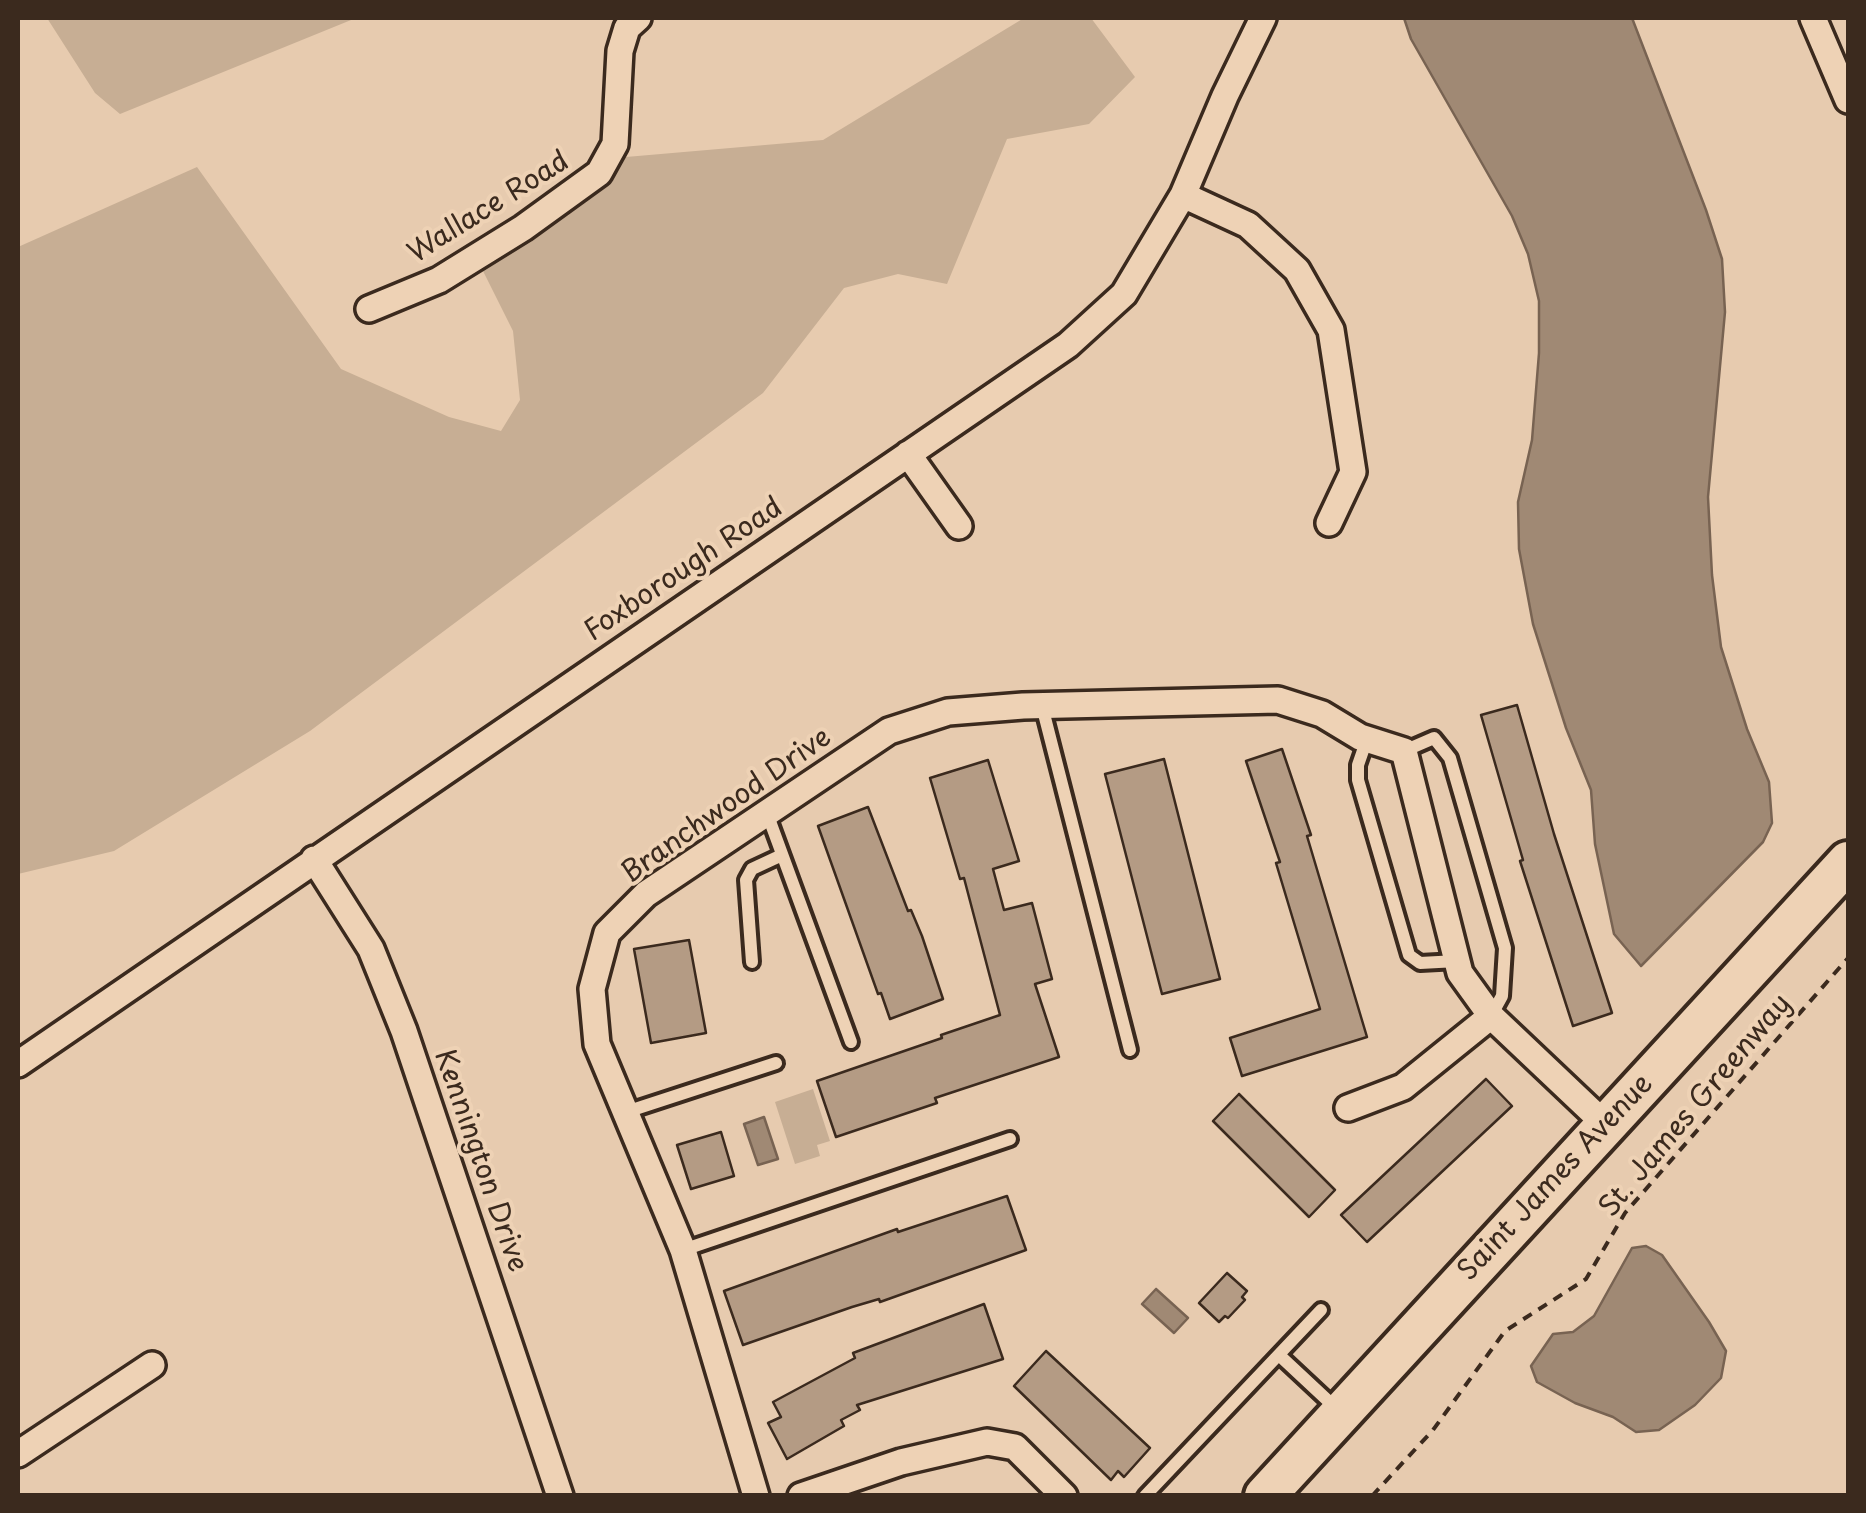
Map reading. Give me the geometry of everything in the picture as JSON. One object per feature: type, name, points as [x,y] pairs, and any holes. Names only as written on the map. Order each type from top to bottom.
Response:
[{"type":"main road","name":"Saint James Avenue","points":[[1265,1496],[1848,862]]},
{"type":"street","name":"Wallace Road","points":[[369,309],[439,280],[523,228],[599,173],[615,144],[620,52],[626,28],[638,18]]},
{"type":"street","name":"Foxborough Road","points":[[18,1064],[1068,345],[1124,294],[1184,195],[1263,18]]},
{"type":"street","points":[[1814,18],[1848,100]]},
{"type":"street","points":[[1184,195],[1248,225],[1297,270],[1331,330],[1353,472],[1329,522]]},
{"type":"street","points":[[908,454],[959,526]]},
{"type":"street","name":"Branchwood Drive","points":[[756,1496],[683,1250],[597,1044],[592,989],[607,933],[646,894],[889,731],[948,712],[1278,700],[1322,714],[1367,739],[1404,751]]},
{"type":"street","points":[[1404,751],[1460,973],[1491,1016],[1606,1125]]},
{"type":"street","name":"Kennington Drive","points":[[314,859],[371,949],[404,1031],[560,1496]]},
{"type":"street","points":[[1348,1108],[1404,1086],[1491,1016]]},
{"type":"street","points":[[18,1454],[152,1365]]},
{"type":"street","points":[[801,1496],[900,1462],[986,1442],[1015,1447],[1064,1496]]},
{"type":"lane","points":[[1042,706],[1130,1050]]},
{"type":"lane","points":[[1404,751],[1434,738],[1450,758],[1505,948],[1502,996],[1491,1016]]},
{"type":"lane","points":[[1367,739],[1358,765],[1358,780],[1409,955],[1420,962],[1458,961]]},
{"type":"lane","points":[[767,813],[851,1042]]},
{"type":"lane","points":[[752,962],[746,880],[752,869],[782,856]]},
{"type":"lane","points":[[626,1112],[776,1063]]},
{"type":"lane","points":[[683,1250],[1010,1139]]},
{"type":"lane","points":[[1145,1496],[1321,1310]]},
{"type":"lane","points":[[1279,1355],[1341,1412]]},
{"type":"path","name":"St. James Greenway","points":[[1372,1496],[1433,1430],[1506,1331],[1586,1278],[1625,1213],[1848,958]]},
{"type":"shaded area","points":[[47,18],[356,18],[120,114],[95,93]]},
{"type":"shaded area","points":[[1024,18],[1091,18],[1135,77],[1089,124],[1007,139],[947,284],[898,274],[844,288],[763,393],[310,731],[114,851],[18,874],[18,247],[197,167],[341,369],[449,417],[501,431],[520,400],[513,331],[481,267],[626,157],[823,140]]},
{"type":"shaded area","points":[[1404,18],[1632,18],[1722,259],[1725,312],[1708,497],[1712,575],[1721,647],[1769,782],[1772,823],[1763,842],[1641,966],[1614,934],[1595,844],[1591,790],[1566,728],[1533,624],[1519,549],[1518,502],[1532,440],[1539,353],[1539,301],[1528,254],[1512,216],[1411,39]]},
{"type":"shaded area","points":[[813,1089],[830,1141],[817,1145],[820,1156],[795,1164],[775,1102]]},
{"type":"shaded area","points":[[764,1117],[778,1159],[758,1165],[744,1124]]},
{"type":"shaded area","points":[[1646,1246],[1662,1255],[1726,1351],[1721,1378],[1695,1405],[1659,1430],[1636,1432],[1613,1417],[1575,1403],[1537,1382],[1531,1366],[1553,1334],[1573,1332],[1594,1316],[1632,1248]]},
{"type":"shaded area","points":[[1156,1289],[1188,1318],[1174,1333],[1142,1304]]},
{"type":"building","points":[[1517,705],[1612,1013],[1573,1026],[1520,861],[1523,860],[1481,715]]},
{"type":"building","points":[[1282,749],[1311,835],[1307,836],[1367,1037],[1242,1076],[1230,1038],[1320,1009],[1276,863],[1280,862],[1246,761]]},
{"type":"building","points":[[1164,759],[1220,979],[1162,994],[1105,774]]},
{"type":"building","points":[[988,760],[1019,861],[993,869],[1004,910],[1032,903],[1052,979],[1035,984],[1059,1057],[935,1098],[937,1103],[836,1137],[817,1081],[1000,1015],[964,878],[960,879],[930,778]]},
{"type":"building","points":[[868,807],[908,911],[911,910],[922,936],[943,999],[890,1019],[818,826]]},
{"type":"building","points":[[689,940],[706,1033],[651,1043],[634,949]]},
{"type":"building","points":[[1486,1079],[1512,1106],[1367,1242],[1341,1215]]},
{"type":"building","points":[[1239,1094],[1335,1190],[1309,1217],[1213,1121]]},
{"type":"building","points":[[721,1132],[734,1176],[691,1189],[677,1145]]},
{"type":"building","points":[[1007,1196],[1026,1250],[743,1345],[724,1291],[897,1229],[898,1232]]},
{"type":"building","points":[[1227,1273],[1247,1291],[1242,1297],[1245,1300],[1219,1322],[1199,1303]]},
{"type":"building","points":[[984,1304],[1003,1359],[857,1405],[860,1410],[841,1420],[844,1426],[787,1459],[768,1423],[781,1417],[773,1402],[855,1358],[853,1353]]},
{"type":"building","points":[[1046,1351],[1150,1448],[1124,1477],[1118,1471],[1111,1480],[1014,1386]]}]
